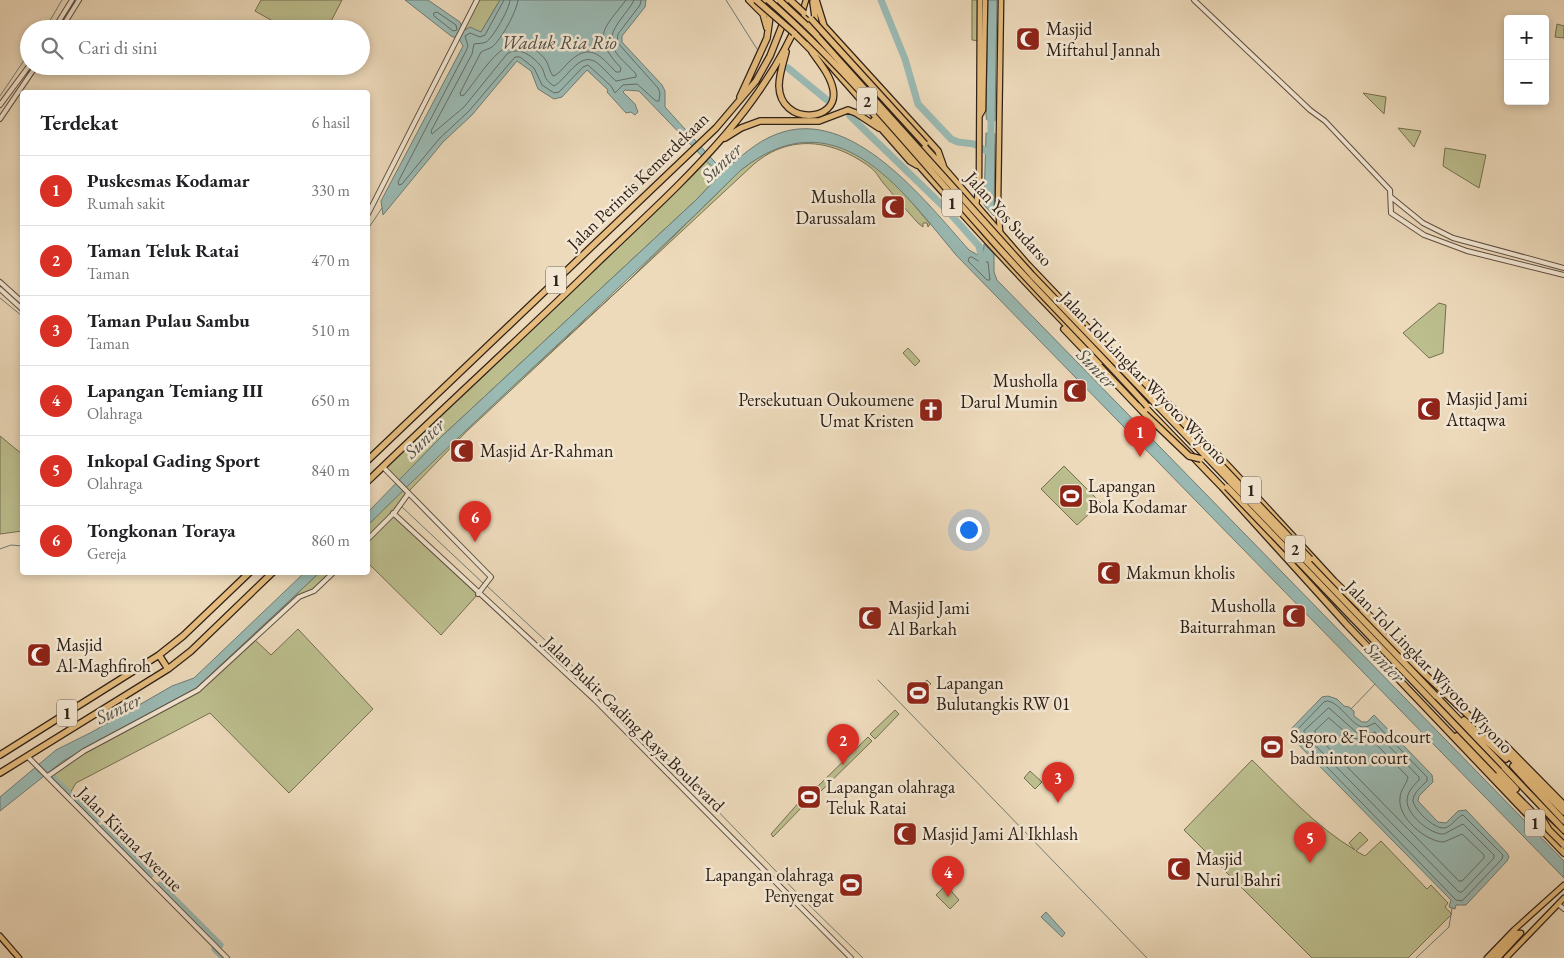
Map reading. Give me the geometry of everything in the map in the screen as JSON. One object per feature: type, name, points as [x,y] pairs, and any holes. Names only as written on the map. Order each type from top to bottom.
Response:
[{"type":"highway","points":[[749,0],[765,17],[767,38]]},
{"type":"highway","name":"1","points":[[756,0],[795,30]]},
{"type":"highway","points":[[736,105],[767,38],[770,17],[764,0]]},
{"type":"highway","name":"1","points":[[764,0],[785,18],[795,30]]},
{"type":"highway","name":"Jalan Tol Lingkar Wiyoto Wiyono","points":[[768,0],[804,32],[835,64],[1023,274],[1147,406],[1201,459],[1564,839]]},
{"type":"highway","name":"Jalan Tol Lingkar Wiyoto Wiyono","points":[[779,0],[817,36],[1038,281],[1564,830]]},
{"type":"highway","points":[[815,0],[814,16],[819,32]]},
{"type":"highway","points":[[815,0],[824,26],[938,151],[944,168]]},
{"type":"highway","points":[[789,1],[795,30]]},
{"type":"highway","name":"1","points":[[789,1],[803,14]]},
{"type":"highway","name":"Jalan Perintis Kemerdekaan","points":[[370,458],[695,149],[736,105],[751,88],[769,58],[785,18],[789,1]]},
{"type":"highway","points":[[803,14],[781,60],[779,87],[785,104],[797,114],[810,116],[820,114],[832,100],[833,88],[811,50]]},
{"type":"highway","points":[[785,18],[803,14]]},
{"type":"highway","name":"Jalan Yos Sudarso","points":[[803,14],[908,131],[944,168]]},
{"type":"highway","name":"Jalan Yos Sudarso","points":[[803,14],[845,55],[925,144],[1003,237],[1114,355],[1145,381],[1230,468],[1300,542],[1346,595]]},
{"type":"highway","name":"Jalan Yos Sudarso","points":[[795,30],[878,126],[910,161],[918,165]]},
{"type":"highway","name":"Jalan Yos Sudarso","points":[[795,30],[914,158],[918,165],[1038,297],[1200,463],[1452,736],[1564,853]]},
{"type":"highway","name":"Jalan Perintis Kemerdekaan","points":[[370,479],[669,196],[709,154],[744,113],[781,60]]},
{"type":"highway","points":[[716,146],[741,128],[760,121],[819,121],[845,111],[856,113],[878,126]]},
{"type":"highway","points":[[897,141],[901,133],[908,131]]},
{"type":"highway","points":[[1038,297],[1040,303],[1137,407],[1190,456],[1201,459]]},
{"type":"highway","name":"Jalan Yos Sudarso","points":[[1114,355],[1300,552],[1372,618],[1382,633],[1489,736],[1564,812]]},
{"type":"highway","points":[[1112,369],[1118,369],[1119,362]]},
{"type":"highway","points":[[1145,381],[1147,388],[1314,564],[1319,574]]},
{"type":"highway","points":[[1144,404],[1143,396],[1150,394]]},
{"type":"highway","points":[[1300,542],[1300,552]]},
{"type":"highway","name":"1","points":[[0,755],[159,655],[183,636],[247,575]]},
{"type":"highway","name":"1","points":[[0,773],[168,670],[191,651],[270,575]]},
{"type":"highway","points":[[1370,647],[1372,639],[1382,633]]},
{"type":"highway","points":[[159,655],[168,670]]},
{"type":"highway","points":[[1446,706],[1458,714],[1508,761],[1564,821]]},
{"type":"highway","points":[[1446,728],[1457,736],[1564,845]]},
{"type":"highway","points":[[1489,736],[1504,744],[1564,805]]},
{"type":"highway","points":[[1541,817],[1549,830],[1564,845]]},
{"type":"main road","points":[[803,14],[806,0]]},
{"type":"main road","points":[[976,206],[980,141],[980,115],[978,110],[980,0]]},
{"type":"main road","points":[[980,115],[983,110],[985,0]]},
{"type":"main road","points":[[995,227],[1001,0]]},
{"type":"main road","points":[[1487,958],[1514,930],[1564,885]]},
{"type":"main road","points":[[1506,958],[1563,899]]},
{"type":"main road","points":[[1492,958],[1517,934],[1521,933],[1498,958]]},
{"type":"main road","points":[[0,936],[19,958]]},
{"type":"street","points":[[60,20],[72,0]]},
{"type":"street","points":[[67,20],[79,0]]},
{"type":"street","points":[[370,210],[477,0]]},
{"type":"street","points":[[1194,0],[1310,110],[1325,121],[1390,190],[1392,197],[1390,210],[1394,217],[1436,240],[1482,256],[1564,275]]},
{"type":"street","points":[[0,105],[23,75]]},
{"type":"street","points":[[20,90],[30,75]]},
{"type":"street","points":[[20,79],[25,83]]},
{"type":"street","points":[[0,119],[20,90]]},
{"type":"street","points":[[1392,197],[1423,223],[1453,238],[1564,268]]},
{"type":"street","points":[[0,282],[20,300]]},
{"type":"street","points":[[0,289],[20,307]]},
{"type":"street","points":[[382,467],[490,579],[480,592]]},
{"type":"street","points":[[370,537],[394,512],[407,495]]},
{"type":"street","name":"Jalan Bukit Gading Raya Boulevard","points":[[394,512],[595,700],[851,958]]},
{"type":"street","points":[[47,775],[84,751],[198,690],[299,597],[314,591],[331,575]]},
{"type":"street","name":"Jalan Kirana Avenue","points":[[28,756],[227,958]]},
{"type":"street","points":[[1558,904],[1564,909]]},
{"type":"green space","points":[[261,0],[342,0],[332,20],[271,20],[255,11]]},
{"type":"green space","points":[[478,0],[500,0],[481,32],[467,29],[463,31]]},
{"type":"green space","points":[[972,0],[980,0],[980,41],[972,40]]},
{"type":"green space","points":[[1557,24],[1564,26],[1564,38],[1555,37]]},
{"type":"green space","points":[[1363,93],[1386,97],[1384,114]]},
{"type":"green space","points":[[1398,128],[1421,131],[1414,147]]},
{"type":"green space","points":[[800,141],[823,143],[835,145],[863,158],[888,178],[930,224],[928,227],[927,223],[923,223],[923,227],[918,223],[872,169],[856,158],[827,146],[797,144],[768,154],[754,164],[467,431],[410,490],[394,513],[478,594],[441,635],[370,565],[370,523],[441,452],[627,282],[741,170],[769,152]]},
{"type":"green space","points":[[1445,148],[1486,155],[1479,188],[1443,166]]},
{"type":"green space","points":[[705,158],[720,175],[696,200],[441,437],[397,483],[383,467]]},
{"type":"green space","points":[[1439,303],[1446,305],[1443,353],[1429,358],[1403,333]]},
{"type":"green space","points":[[908,348],[920,361],[915,366],[903,353]]},
{"type":"green space","points":[[0,436],[20,452],[20,531],[0,534]]},
{"type":"green space","name":"Lapangan Bola Kodamar","points":[[1064,466],[1101,503],[1077,525],[1041,489]]},
{"type":"green space","points":[[317,575],[331,575],[314,591],[302,595],[254,639],[271,655],[298,629],[373,709],[289,793],[210,713],[76,783],[69,795],[49,775],[62,764],[97,743],[194,690]]},
{"type":"green space","name":"Lapangan Bulutangkis RW 01","points":[[927,680],[931,684],[911,703],[906,699]]},
{"type":"green space","points":[[895,710],[899,714],[875,739],[870,734]]},
{"type":"green space","points":[[868,737],[872,741],[818,794],[814,790]]},
{"type":"green space","points":[[1252,760],[1340,841],[1355,850],[1349,843],[1360,832],[1368,840],[1356,851],[1365,856],[1381,841],[1427,889],[1431,885],[1448,903],[1445,907],[1452,914],[1408,958],[1312,958],[1184,830]]},
{"type":"green space","points":[[1030,771],[1042,782],[1035,789],[1024,778]]},
{"type":"green space","points":[[801,800],[803,806],[773,837],[771,834]]},
{"type":"green space","name":"Lapangan olahraga Penyengat","points":[[854,876],[860,883],[849,893],[842,887]]},
{"type":"green space","points":[[946,885],[959,900],[950,909],[936,895]]},
{"type":"water","name":"Waduk Ria Rio","points":[[405,0],[428,0],[460,22],[463,31],[470,27],[481,32],[500,0],[646,0],[645,7],[622,36],[622,42],[662,85],[665,91],[665,107],[723,171],[769,137],[805,129],[833,133],[859,145],[885,163],[909,185],[969,250],[983,258],[984,244],[994,254],[994,272],[997,280],[1564,861],[1564,878],[956,255],[912,202],[888,178],[862,159],[835,146],[806,142],[775,150],[741,170],[370,523],[370,510],[441,437],[696,200],[720,175],[639,91],[625,90],[623,92],[635,104],[638,112],[635,115],[631,112],[626,113],[607,92],[608,90],[587,70],[562,97],[554,99],[538,89],[531,71],[517,61],[472,115],[443,142],[383,215],[381,201],[463,46],[459,39],[451,36]]},
{"type":"water","points":[[988,0],[997,0],[995,121],[987,120],[986,115]]},
{"type":"water","points":[[986,133],[995,134],[994,216],[984,205]]},
{"type":"water","points":[[302,575],[317,575],[194,690],[63,761],[0,811],[0,797],[56,750],[92,732],[172,686],[194,678]]},
{"type":"water","points":[[1328,696],[1337,699],[1344,706],[1349,707],[1354,711],[1354,716],[1362,722],[1367,722],[1374,715],[1432,775],[1433,782],[1419,796],[1418,801],[1438,822],[1446,823],[1458,811],[1466,810],[1507,853],[1509,857],[1507,861],[1466,905],[1456,905],[1455,909],[1449,907],[1451,900],[1291,737],[1290,730],[1322,697]]},
{"type":"water","points":[[1309,835],[1313,841],[1308,847],[1316,843],[1318,848],[1310,856],[1300,850],[1298,846],[1305,836]]},
{"type":"water","points":[[1046,912],[1065,933],[1062,937],[1041,917]]},
{"type":"waterway","points":[[50,20],[62,0]]},
{"type":"waterway","points":[[726,0],[757,49]]},
{"type":"waterway","points":[[881,0],[905,59],[918,104],[951,139],[974,144],[990,153]]},
{"type":"waterway","points":[[0,96],[20,66]]},
{"type":"waterway","points":[[788,68],[827,100]]},
{"type":"waterway","points":[[991,113],[991,142]]},
{"type":"waterway","points":[[850,116],[945,208],[979,246],[983,265]]},
{"type":"waterway","points":[[370,226],[382,208]]},
{"type":"waterway","points":[[0,298],[20,314]]},
{"type":"waterway","points":[[401,506],[484,584]]},
{"type":"waterway","points":[[0,549],[11,545],[20,546]]},
{"type":"waterway","points":[[487,586],[621,711],[800,896],[863,958]]},
{"type":"waterway","points":[[878,680],[1147,958]]},
{"type":"waterway","points":[[1351,709],[1375,684]]},
{"type":"waterway","points":[[51,776],[96,821]]},
{"type":"waterway","points":[[102,828],[150,875]]},
{"type":"waterway","points":[[160,885],[209,934]]},
{"type":"waterway","points":[[1416,958],[1449,927],[1452,908]]},
{"type":"waterway","points":[[211,936],[220,945]]},
{"type":"waterway","points":[[215,949],[224,958]]},
{"type":"tram line","points":[[0,941],[15,958]]},
{"type":"place","name":"Masjid Miftahul Jannah","points":[[1028,39]]},
{"type":"place","name":"Musholla Darussalam","points":[[893,207]]},
{"type":"place","name":"Musholla Darul Mumin","points":[[1075,391]]},
{"type":"place","name":"Masjid Jami Attaqwa","points":[[1429,409]]},
{"type":"place","name":"Persekutuan Oukoumene Umat Kristen","points":[[931,410]]},
{"type":"place","name":"Masjid Ar-Rahman","points":[[462,451]]},
{"type":"place","name":"Puskesmas Kodamar","points":[[1140,457]]},
{"type":"place","name":"Lapangan Bola Kodamar","points":[[1071,496]]},
{"type":"place","name":"Tongkonan Toraya","points":[[475,542]]},
{"type":"place","name":"Makmun kholis","points":[[1109,573]]},
{"type":"place","name":"Musholla Baiturrahman","points":[[1294,616]]},
{"type":"place","name":"Masjid Jami Al Barkah","points":[[870,618]]},
{"type":"place","name":"Masjid Al-Maghfiroh","points":[[39,655]]},
{"type":"place","name":"Lapangan Bulutangkis RW 01","points":[[918,693]]},
{"type":"place","name":"Sagoro & Foodcourt badminton court","points":[[1272,747]]},
{"type":"place","name":"Taman Teluk Ratai","points":[[843,765]]},
{"type":"place","name":"Lapangan olahraga Teluk Ratai","points":[[809,797]]},
{"type":"place","name":"Taman Pulau Sambu","points":[[1058,803]]},
{"type":"place","name":"Masjid Jami Al Ikhlash","points":[[905,834]]},
{"type":"place","name":"Inkopal Gading Sport","points":[[1310,863]]},
{"type":"place","name":"Masjid Nurul Bahri","points":[[1179,869]]},
{"type":"place","name":"Lapangan olahraga Penyengat","points":[[851,885]]},
{"type":"place","name":"Lapangan Temiang III","points":[[948,897]]},
{"type":"water label","name":"Sunter","points":[[721,162]]},
{"type":"water label","name":"Sunter","points":[[1097,368]]},
{"type":"water label","name":"Sunter","points":[[424,438]]},
{"type":"water label","name":"Sunter","points":[[1385,662]]},
{"type":"water label","name":"Sunter","points":[[118,708]]}]
